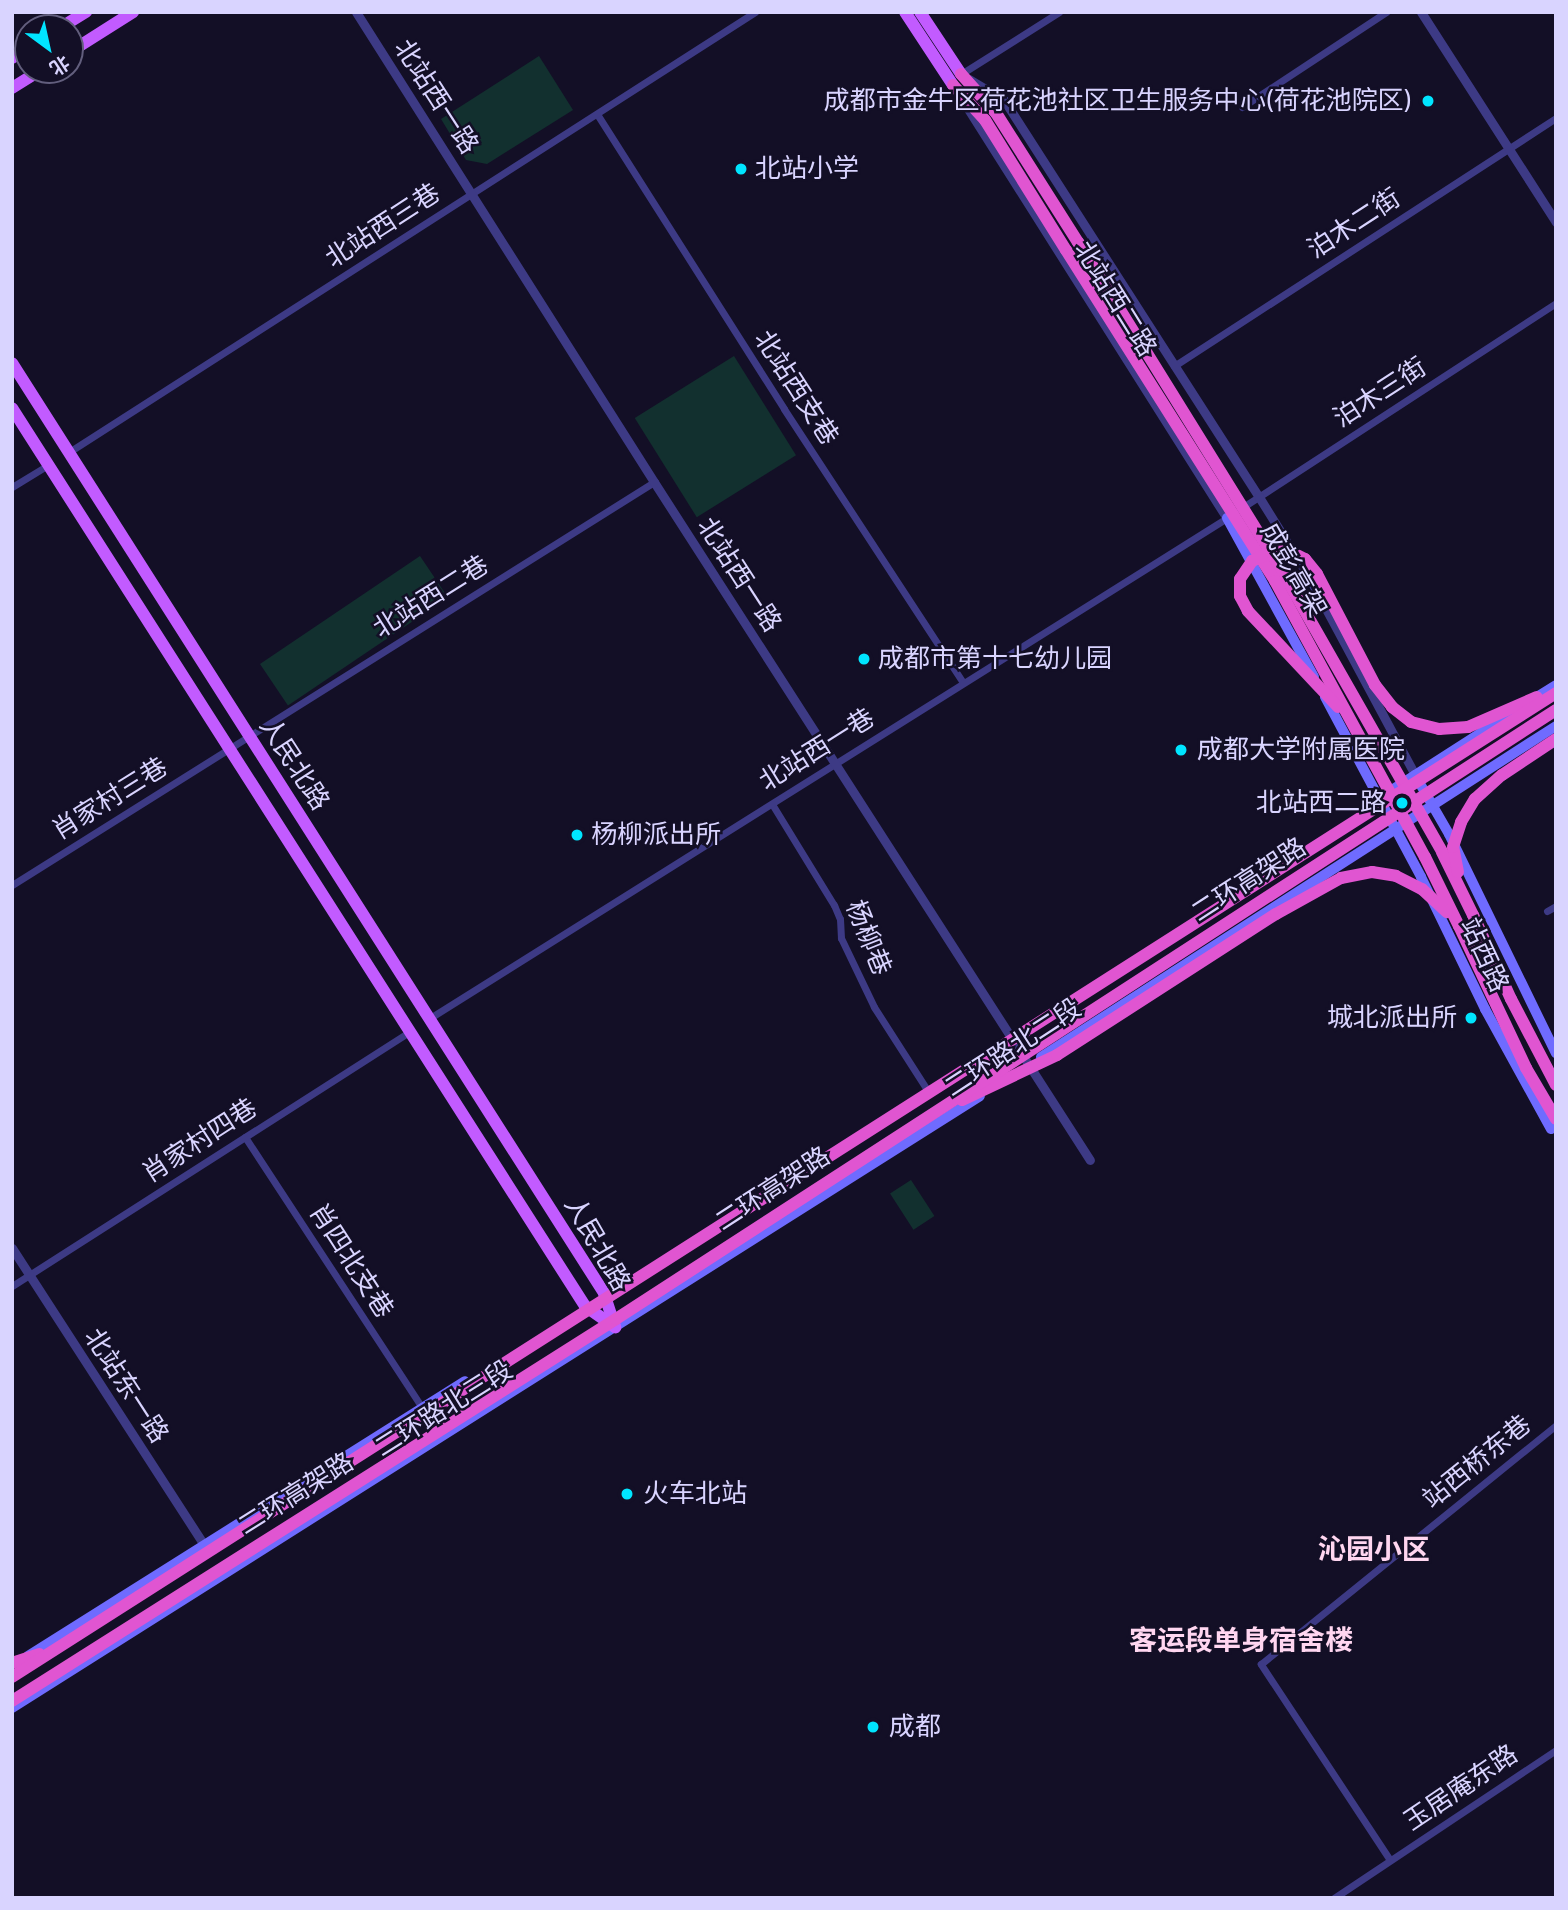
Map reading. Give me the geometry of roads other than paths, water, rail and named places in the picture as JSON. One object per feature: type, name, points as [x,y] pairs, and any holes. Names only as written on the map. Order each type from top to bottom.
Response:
[{"type":"highway","name":"成彭高架","points":[[961,74],[996,113],[1286,578],[1442,852],[1473,915]]},
{"type":"highway","name":"成彭高架","points":[[953,85],[985,120],[1275,581],[1459,926],[1553,1124]]},
{"type":"highway","points":[[1354,725],[1297,660],[1248,611],[1240,596],[1240,579],[1252,561],[1289,551],[1305,559],[1317,574],[1375,685],[1392,707],[1411,722],[1439,729],[1468,727],[1556,689]]},
{"type":"highway","name":"二环高架路","points":[[12,1677],[1556,689]]},
{"type":"highway","name":"二环高架路","points":[[12,1701],[617,1319],[1556,710]]},
{"type":"highway","points":[[1556,739],[1502,775],[1475,799],[1461,822],[1452,846],[1473,915],[1511,999],[1556,1085]]},
{"type":"highway","points":[[917,1122],[1057,1055],[1276,914],[1341,878],[1372,872],[1396,876],[1422,889],[1459,926]]},
{"type":"highway","points":[[12,1664],[54,1651]]},
{"type":"main road","points":[[84,43],[133,12]]},
{"type":"main road","name":"北站西二路","points":[[905,12],[953,85]]},
{"type":"main road","name":"北站西二路","points":[[920,12],[961,74]]},
{"type":"main road","name":"人民北路","points":[[12,363],[604,1293],[615,1328]]},
{"type":"main road","name":"人民北路","points":[[12,408],[585,1306],[615,1328]]},
{"type":"main road","name":"北站西二路","points":[[1227,518],[1381,797]]},
{"type":"main road","name":"二环路北二段","points":[[604,1293],[1415,775],[1556,689]]},
{"type":"main road","name":"二环路北二段","points":[[615,1328],[1030,1065],[1395,827],[1556,726]]},
{"type":"main road","name":"站西路","points":[[1415,775],[1556,1053]]},
{"type":"main road","name":"站西路","points":[[1381,797],[1485,1009],[1553,1124]]},
{"type":"main road","name":"二环路北三段","points":[[12,1664],[604,1293]]},
{"type":"main road","name":"二环路北三段","points":[[12,1708],[615,1328]]},
{"type":"street","name":"北站西一路","points":[[356,12],[474,194],[653,482],[837,763],[1090,1160]]},
{"type":"street","name":"北站西三巷","points":[[69,452],[755,12]]},
{"type":"street","points":[[961,74],[1059,12]]},
{"type":"street","points":[[1242,107],[1386,12]]},
{"type":"street","points":[[1421,12],[1556,222]]},
{"type":"street","name":"北站西二路","points":[[961,74],[1004,100],[1310,579],[1415,775]]},
{"type":"street","name":"北站西二路","points":[[953,85],[1227,518]]},
{"type":"street","name":"北站西支巷","points":[[597,114],[783,409],[963,683]]},
{"type":"street","name":"泊木二街","points":[[1174,366],[1556,118]]},
{"type":"street","name":"泊木三街","points":[[1227,518],[1556,303]]},
{"type":"street","points":[[12,487],[48,465]]},
{"type":"street","name":"北站西二巷","points":[[230,748],[653,482]]},
{"type":"street","name":"北站西一巷","points":[[430,1018],[1227,518]]},
{"type":"street","name":"肖家村三巷","points":[[12,885],[230,748]]},
{"type":"street","name":"杨柳巷","points":[[772,804],[834,905],[841,919],[841,938],[874,1007],[926,1088]]},
{"type":"street","points":[[1547,911],[1556,905]]},
{"type":"street","name":"肖家村四巷","points":[[12,1286],[410,1031]]},
{"type":"street","name":"肖四北支巷","points":[[245,1137],[422,1408]]},
{"type":"street","name":"北站东一路","points":[[12,1248],[204,1545]]},
{"type":"street","name":"站西桥东巷","points":[[1390,1860],[1262,1664],[1556,1425]]},
{"type":"street","name":"玉居庵东路","points":[[1334,1898],[1556,1750]]},
{"type":"place","name":"成都市金牛区荷花池社区卫生服务中心(荷花池院区)","points":[[1428,101]]},
{"type":"place","name":"北站小学","points":[[741,169]]},
{"type":"place","name":"成都市第十七幼儿园","points":[[864,659]]},
{"type":"place","name":"成都大学附属医院","points":[[1181,750]]},
{"type":"place","name":"北站西二路","points":[[1402,803]]},
{"type":"place","name":"杨柳派出所","points":[[577,835]]},
{"type":"place","name":"城北派出所","points":[[1471,1018]]},
{"type":"place","name":"火车北站","points":[[627,1494]]},
{"type":"place","name":"成都","points":[[873,1727]]},
{"type":"district","name":"沁园小区","points":[[1374,1549]]},
{"type":"district","name":"客运段单身宿舍楼","points":[[1241,1640]]}]
